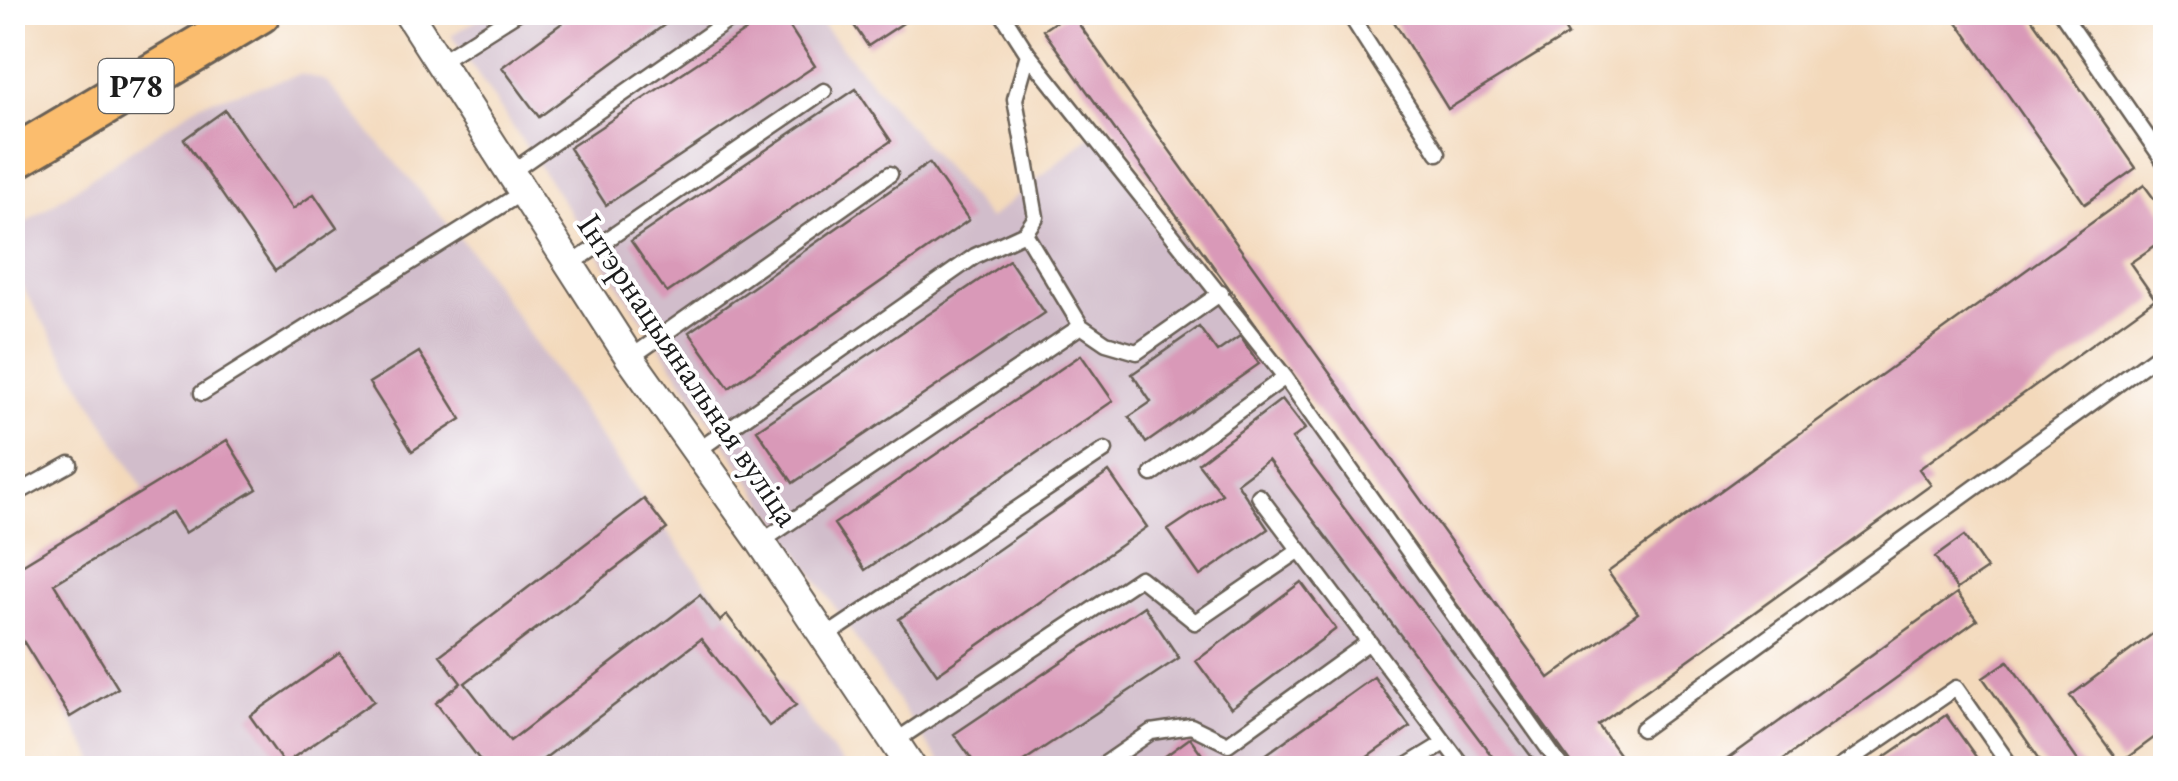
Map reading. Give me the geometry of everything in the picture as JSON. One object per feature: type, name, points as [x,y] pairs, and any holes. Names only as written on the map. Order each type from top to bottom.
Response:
[{"type":"main road","name":"Р78","points":[[12,159],[259,12]]},
{"type":"street","name":"Інтэрнацыянальная вуліца","points":[[406,12],[630,358],[761,542],[912,768]]},
{"type":"lane","points":[[439,62],[518,12]]},
{"type":"lane","points":[[202,393],[516,183],[740,12]]},
{"type":"lane","points":[[1001,12],[1028,54],[1285,377],[1562,768]]},
{"type":"lane","points":[[1348,12],[1438,153]]},
{"type":"lane","points":[[2061,12],[2166,164]]},
{"type":"lane","points":[[697,450],[975,256],[1026,233],[1036,216],[1015,99],[1028,54]]},
{"type":"lane","points":[[570,265],[824,91]]},
{"type":"lane","points":[[630,358],[890,174]]},
{"type":"lane","points":[[1026,233],[1081,326],[1106,343],[1137,352],[1221,293]]},
{"type":"lane","points":[[761,542],[1081,326]]},
{"type":"lane","points":[[1642,728],[2166,349]]},
{"type":"lane","points":[[1152,474],[1285,377]]},
{"type":"lane","points":[[824,637],[1105,450]]},
{"type":"lane","points":[[12,496],[70,464]]},
{"type":"lane","points":[[1259,496],[1464,768]]},
{"type":"lane","points":[[894,742],[1140,578],[1194,622],[1300,550]]},
{"type":"lane","points":[[1098,768],[1150,732],[1191,726],[1228,744],[1369,642]]},
{"type":"lane","points":[[1839,768],[1956,688],[2012,768]]},
{"type":"lane","points":[[1403,768],[1444,743]]},
{"type":"shaded area","points":[[490,13],[812,13],[989,219],[1100,128],[1567,768],[943,768],[451,35]]},
{"type":"shaded area","points":[[301,74],[326,81],[474,255],[643,499],[845,768],[99,768],[13,623],[13,571],[144,490],[13,272],[13,231],[201,103]]},
{"type":"building","points":[[577,12],[682,12],[539,117],[502,67]]},
{"type":"building","points":[[774,12],[780,12],[815,66],[606,205],[569,148]]},
{"type":"building","points":[[845,12],[897,12],[903,23],[868,46]]},
{"type":"building","points":[[1070,12],[1549,678],[1638,613],[1608,572],[2144,185],[2166,215],[2166,238],[2130,263],[2155,299],[1919,469],[1931,485],[1598,725],[1629,768],[1575,768],[1043,30]]},
{"type":"building","points":[[1388,12],[1554,12],[1568,35],[1448,109]]},
{"type":"building","points":[[1950,12],[2027,12],[2136,168],[2085,204]]},
{"type":"building","points":[[856,89],[891,141],[667,293],[631,241]]},
{"type":"building","points":[[225,110],[293,209],[314,194],[337,228],[275,271],[184,139]]},
{"type":"building","points":[[929,163],[969,220],[729,388],[689,332]]},
{"type":"building","points":[[1009,260],[1045,313],[793,483],[757,430]]},
{"type":"building","points":[[1199,327],[1217,352],[1240,336],[1259,364],[1146,443],[1129,417],[1151,402],[1132,374]]},
{"type":"building","points":[[419,352],[461,419],[412,451],[369,383]]},
{"type":"building","points":[[1081,355],[1113,401],[865,570],[834,524]]},
{"type":"building","points":[[1282,399],[1305,429],[1292,439],[1540,768],[1501,768],[1268,460],[1237,483],[1268,529],[1200,576],[1168,530],[1222,494],[1198,463]]},
{"type":"building","points":[[227,440],[257,489],[185,533],[172,512],[54,584],[118,688],[70,717],[12,623],[12,571]]},
{"type":"building","points":[[1109,472],[1147,527],[937,674],[899,619]]},
{"type":"building","points":[[644,499],[667,529],[465,683],[510,741],[700,595],[720,621],[727,615],[796,705],[769,726],[701,639],[532,768],[486,768],[436,703],[461,683],[440,655]]},
{"type":"building","points":[[1964,536],[1987,569],[1957,589],[1935,557]]},
{"type":"building","points":[[1301,582],[1336,629],[1231,708],[1196,661]]},
{"type":"building","points":[[1957,593],[1977,620],[1771,768],[1715,768]]},
{"type":"building","points":[[1144,606],[1179,658],[1013,768],[978,768],[954,734]]},
{"type":"building","points":[[2163,626],[2166,729],[2120,763],[2070,696]]},
{"type":"building","points":[[340,653],[374,701],[284,764],[250,716]]},
{"type":"building","points":[[2008,661],[2083,768],[2046,768],[1983,678]]},
{"type":"building","points":[[1374,677],[1410,727],[1352,768],[1247,768]]},
{"type":"building","points":[[1946,715],[1984,768],[1869,768]]},
{"type":"building","points":[[1190,738],[1212,768],[1149,768]]}]
